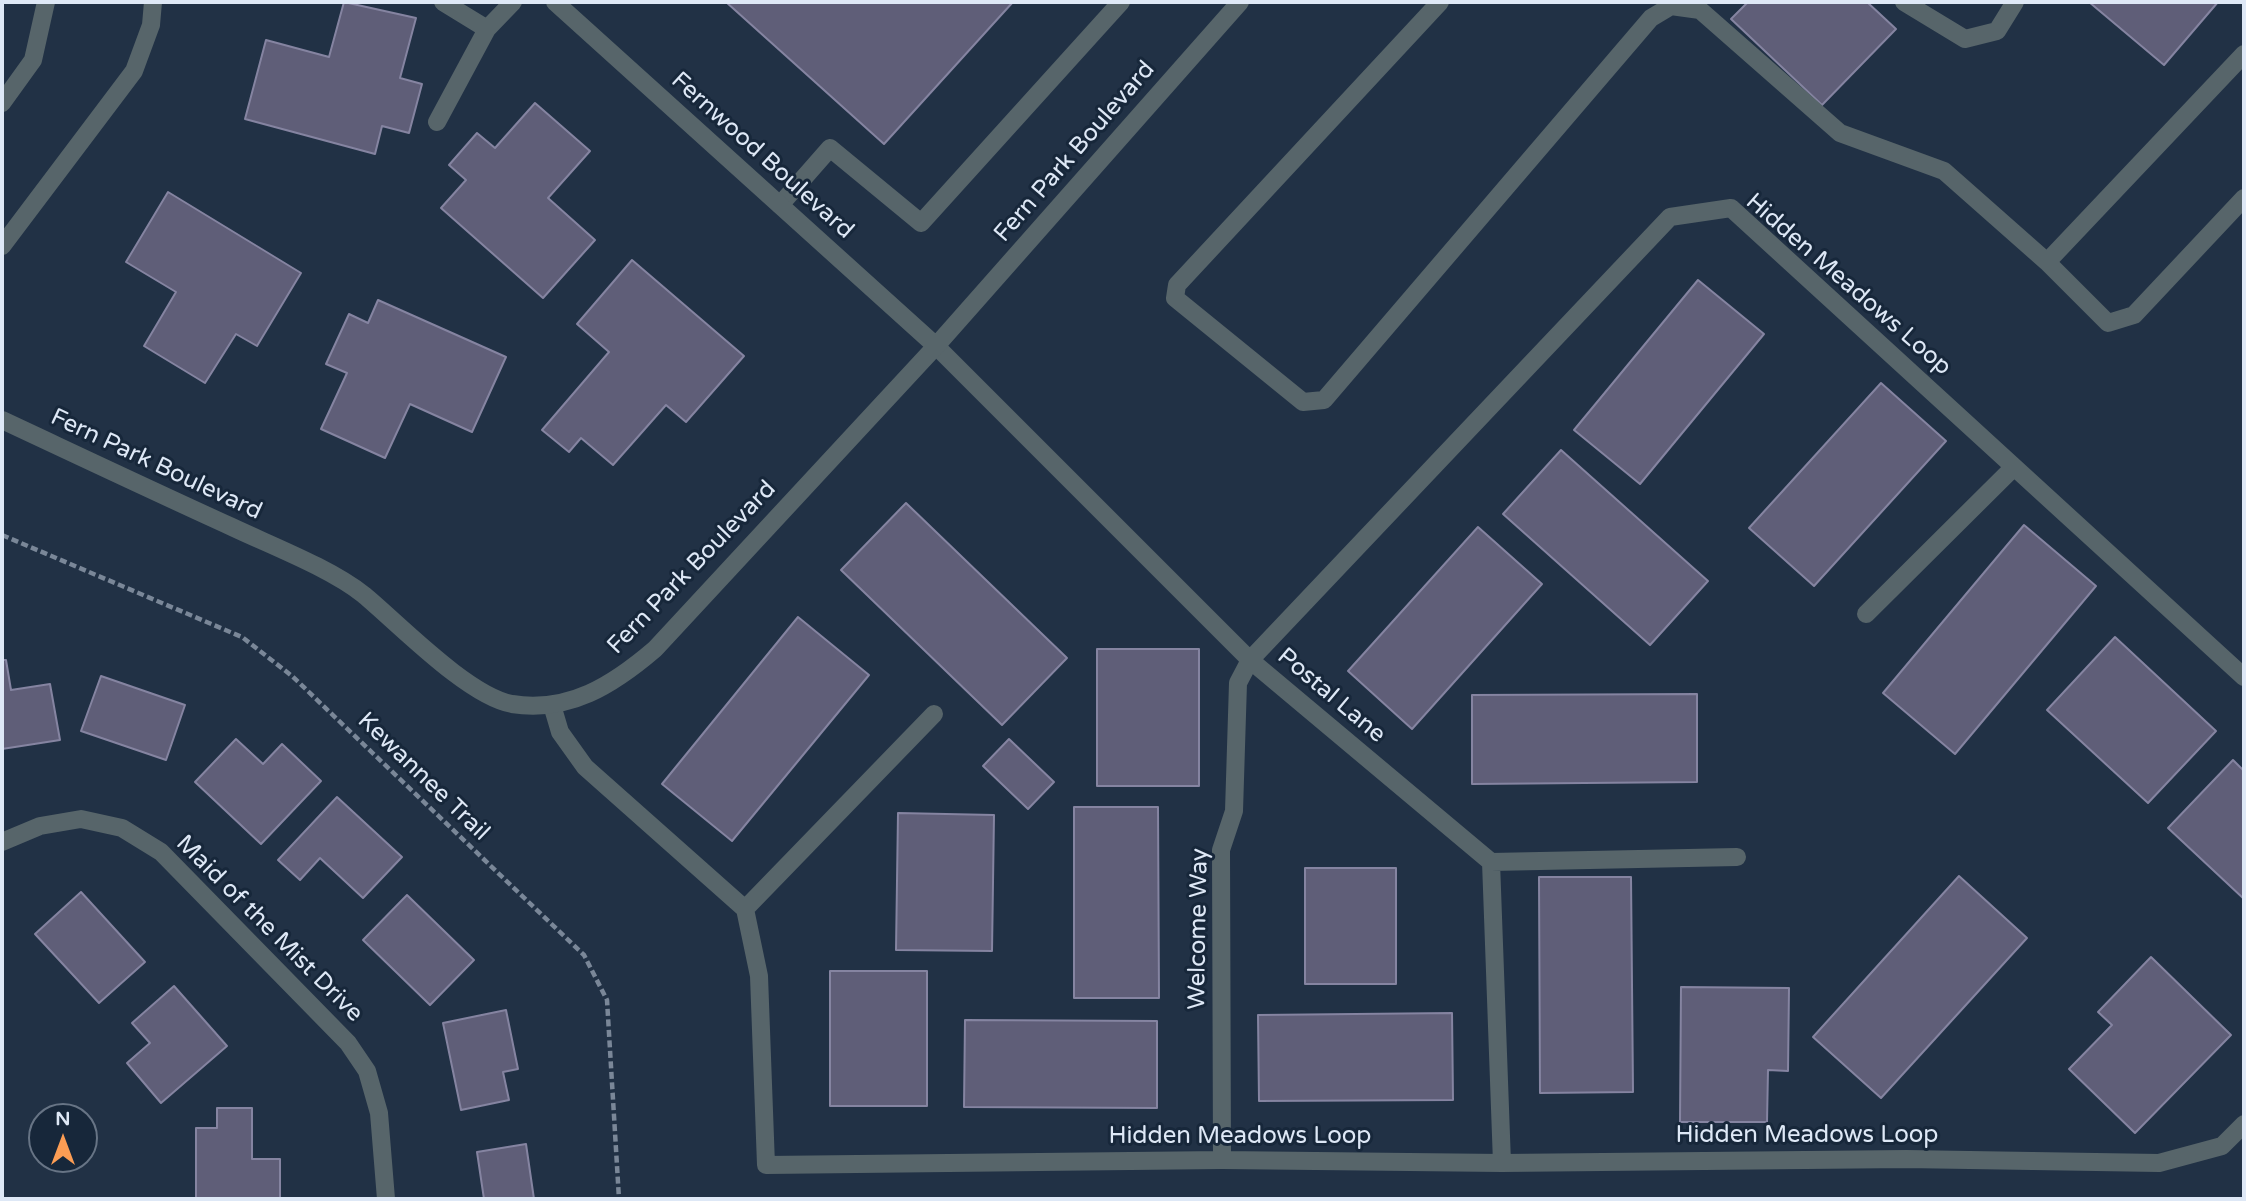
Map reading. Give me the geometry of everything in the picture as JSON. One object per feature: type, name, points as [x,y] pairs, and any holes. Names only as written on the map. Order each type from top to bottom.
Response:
[{"type":"street","points":[[2,103],[33,60],[46,2]]},
{"type":"street","points":[[2,246],[134,71],[150,25],[153,2]]},
{"type":"street","points":[[443,2],[487,29]]},
{"type":"street","points":[[437,122],[487,29],[513,2]]},
{"type":"street","name":"Fernwood Boulevard","points":[[555,2],[936,346]]},
{"type":"street","points":[[780,205],[830,148],[921,223],[1121,2]]},
{"type":"street","name":"Fern Park Boulevard","points":[[2,420],[295,556],[360,592],[475,688],[510,704],[552,705],[595,693],[628,672],[655,649],[936,346],[1240,2]]},
{"type":"street","points":[[1440,2],[1177,285],[1175,299],[1303,402],[1324,400],[1651,18],[1671,6],[1704,6],[1840,133],[1944,171],[2048,262],[2108,323],[2134,315],[2244,198]]},
{"type":"street","points":[[1904,2],[1965,39],[1997,31],[2015,2]]},
{"type":"street","points":[[2048,262],[2244,54]]},
{"type":"street","name":"Hidden Meadows Loop","points":[[1250,660],[1670,217],[1731,208],[2244,677]]},
{"type":"street","name":"Postal Lane","points":[[936,346],[1250,660],[1491,862]]},
{"type":"street","points":[[1866,614],[2014,467]]},
{"type":"street","name":"Welcome Way","points":[[1222,1160],[1221,850],[1234,811],[1238,683],[1250,660]]},
{"type":"street","points":[[552,705],[560,732],[586,767],[745,909],[934,714]]},
{"type":"street","name":"Maid of the Mist Drive","points":[[2,842],[40,826],[81,819],[122,828],[161,852],[348,1043],[367,1071],[379,1113],[386,1199]]},
{"type":"street","points":[[1502,1163],[1491,862],[1737,857]]},
{"type":"street","name":"Hidden Meadows Loop","points":[[745,909],[759,976],[766,1166],[1222,1160],[1502,1163],[1906,1159],[2159,1163],[2222,1146],[2244,1124]]},
{"type":"path","name":"Kewannee Trail","points":[[2,535],[242,637],[292,676],[584,955],[607,1000],[619,1199]]},
{"type":"building","points":[[344,2],[416,18],[400,78],[422,84],[409,133],[382,126],[375,154],[245,119],[266,40],[329,57]]},
{"type":"building","points":[[726,2],[1013,2],[884,144]]},
{"type":"building","points":[[1748,2],[1867,2],[1896,29],[1822,105],[1731,19]]},
{"type":"building","points":[[2089,2],[2218,2],[2164,65]]},
{"type":"building","points":[[535,103],[590,151],[548,198],[595,240],[543,298],[441,208],[466,180],[449,165],[477,133],[495,148]]},
{"type":"building","points":[[168,192],[301,273],[257,346],[236,334],[205,383],[144,346],[176,292],[126,262]]},
{"type":"building","points":[[632,260],[744,356],[686,422],[666,405],[613,465],[581,438],[569,452],[542,430],[609,352],[577,324]]},
{"type":"building","points":[[1698,280],[1764,334],[1640,484],[1574,430]]},
{"type":"building","points":[[378,300],[506,357],[472,432],[410,404],[385,458],[321,429],[347,373],[326,364],[349,314],[368,323]]},
{"type":"building","points":[[1881,383],[1946,441],[1814,586],[1749,528]]},
{"type":"building","points":[[1561,450],[1708,581],[1650,645],[1503,514]]},
{"type":"building","points":[[906,503],[1067,658],[1002,725],[841,570]]},
{"type":"building","points":[[2024,525],[2096,586],[1955,754],[1883,693]]},
{"type":"building","points":[[1478,527],[1542,584],[1412,729],[1348,671]]},
{"type":"building","points":[[798,617],[869,675],[732,841],[662,784]]},
{"type":"building","points":[[2115,637],[2216,731],[2148,803],[2047,710]]},
{"type":"building","points":[[1097,649],[1199,649],[1199,786],[1097,786]]},
{"type":"building","points":[[2,660],[6,660],[11,690],[50,684],[60,740],[2,749]]},
{"type":"building","points":[[101,676],[185,705],[166,760],[81,731]]},
{"type":"building","points":[[1697,694],[1697,782],[1472,784],[1472,695]]},
{"type":"building","points":[[236,739],[263,764],[282,744],[321,781],[261,844],[195,782]]},
{"type":"building","points":[[1009,739],[1054,782],[1028,809],[983,766]]},
{"type":"building","points":[[2233,760],[2244,771],[2244,899],[2168,828]]},
{"type":"building","points":[[337,797],[402,857],[363,898],[320,858],[300,880],[278,860]]},
{"type":"building","points":[[1074,807],[1158,807],[1159,998],[1074,998]]},
{"type":"building","points":[[898,813],[994,815],[992,951],[896,950]]},
{"type":"building","points":[[1305,868],[1396,868],[1396,984],[1305,984]]},
{"type":"building","points":[[1959,876],[2027,938],[1881,1098],[1813,1037]]},
{"type":"building","points":[[1539,877],[1631,877],[1633,1092],[1540,1093]]},
{"type":"building","points":[[81,892],[145,962],[99,1003],[35,934]]},
{"type":"building","points":[[407,895],[474,960],[430,1005],[363,940]]},
{"type":"building","points":[[2151,957],[2231,1035],[2135,1133],[2069,1069],[2112,1025],[2098,1012]]},
{"type":"building","points":[[830,971],[927,971],[927,1106],[830,1106]]},
{"type":"building","points":[[174,986],[227,1046],[161,1103],[127,1063],[150,1043],[132,1023]]},
{"type":"building","points":[[1681,987],[1789,988],[1788,1071],[1768,1070],[1767,1122],[1680,1122]]},
{"type":"building","points":[[506,1010],[518,1069],[503,1072],[509,1100],[461,1110],[443,1023]]},
{"type":"building","points":[[1452,1013],[1453,1100],[1259,1101],[1258,1015]]},
{"type":"building","points":[[965,1020],[1157,1021],[1157,1108],[964,1107]]},
{"type":"building","points":[[217,1108],[252,1108],[252,1159],[280,1159],[280,1199],[196,1199],[196,1128],[217,1128]]},
{"type":"building","points":[[526,1144],[534,1199],[484,1199],[477,1152]]}]
